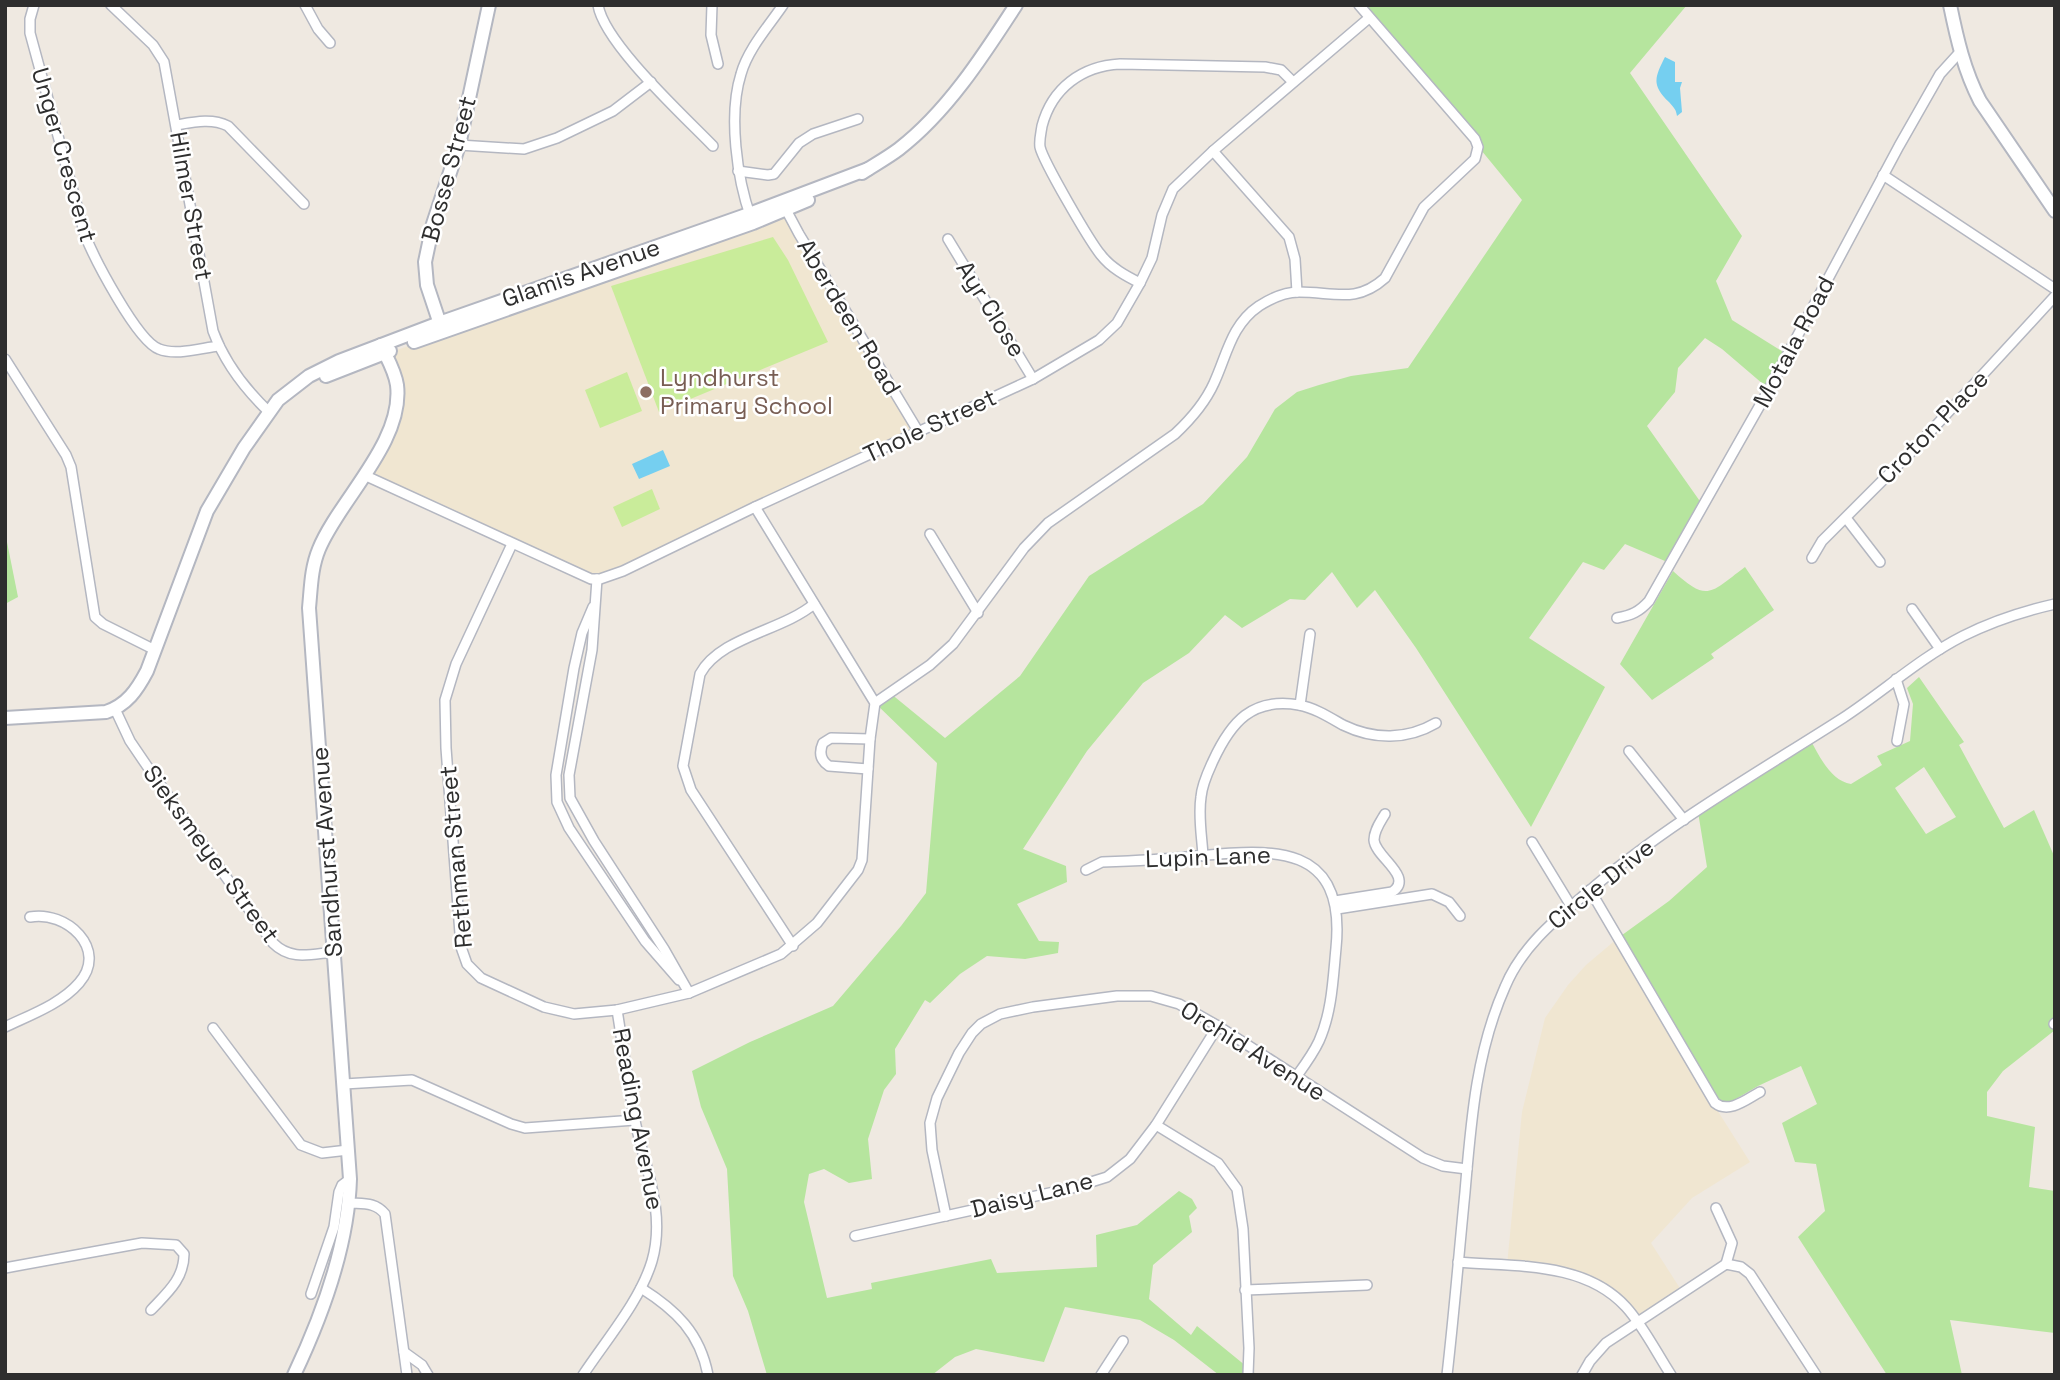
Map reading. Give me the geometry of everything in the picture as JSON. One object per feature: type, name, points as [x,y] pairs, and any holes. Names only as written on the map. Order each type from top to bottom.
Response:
[{"type":"street","name":"Unger Crescent","points":[[34,5],[30,33],[93,256],[151,345],[163,351],[219,346]]},
{"type":"street","name":"Hilmer Street","points":[[111,5],[160,53],[167,71],[213,331],[219,346],[246,386],[269,412]]},
{"type":"street","points":[[305,5],[318,29],[330,43]]},
{"type":"street","name":"Bosse Street","points":[[441,327],[427,285],[425,262],[433,224],[459,145],[489,5]]},
{"type":"street","points":[[598,5],[601,20],[610,33],[651,82],[713,146]]},
{"type":"street","points":[[712,5],[711,34],[718,64]]},
{"type":"street","points":[[751,219],[737,172],[736,108],[741,72],[761,36],[783,5]]},
{"type":"street","name":"Glamis Avenue","points":[[115,709],[139,686],[207,510],[244,448],[278,400],[298,385],[383,349],[751,219],[855,178],[898,150],[939,110],[981,57],[1016,5]]},
{"type":"street","points":[[755,507],[875,703],[930,665],[953,644],[1024,548],[1048,523],[1175,434],[1198,410],[1214,382],[1233,335],[1244,320],[1262,304],[1297,292],[1355,295],[1376,286],[1385,278],[1424,207],[1475,159],[1478,150],[1475,139],[1359,5]]},
{"type":"street","points":[[1950,5],[1960,52],[1979,101],[2055,211]]},
{"type":"street","name":"Thole Street","points":[[597,579],[623,570],[1033,379],[1109,333],[1152,258],[1170,194],[1183,178],[1370,18]]},
{"type":"street","name":"Motala Road","points":[[1617,618],[1633,615],[1642,610],[1649,601],[1768,391],[1940,74],[1960,52]]},
{"type":"street","points":[[1140,283],[1119,272],[1101,256],[1042,154],[1040,134],[1046,112],[1065,84],[1098,66],[1120,64],[1265,67],[1281,70],[1293,82]]},
{"type":"street","points":[[459,145],[524,149],[557,138],[613,111],[651,82]]},
{"type":"street","points":[[737,172],[774,174],[799,143],[813,134],[858,119]]},
{"type":"street","points":[[177,125],[203,121],[228,126],[304,204]]},
{"type":"street","points":[[1213,151],[1289,237],[1295,259],[1297,292]]},
{"type":"street","points":[[1883,175],[2055,289]]},
{"type":"street","name":"Aberdeen Road","points":[[784,205],[918,431]]},
{"type":"street","name":"Ayr Close","points":[[948,239],[1033,379]]},
{"type":"street","name":"Croton Place","points":[[1812,558],[1822,541],[2013,344],[2055,296]]},
{"type":"street","name":"Sandhurst Avenue","points":[[294,1375],[320,1315],[346,1224],[350,1179],[309,608],[312,575],[320,547],[388,435],[397,401],[397,384],[383,349]]},
{"type":"street","points":[[5,359],[71,467],[95,617],[111,629],[155,650]]},
{"type":"street","points":[[364,475],[512,544],[597,579],[592,650],[569,775],[570,798],[689,993]]},
{"type":"street","points":[[1846,518],[1880,562]]},
{"type":"street","points":[[930,534],[978,613]]},
{"type":"street","name":"Rethman Street","points":[[512,544],[456,664],[445,700],[446,748],[461,947],[467,964],[481,978],[544,1007],[574,1014],[617,1010],[689,993],[771,959],[793,946],[817,923],[860,864],[875,703]]},
{"type":"street","points":[[596,603],[582,633],[574,668],[556,775],[557,802],[569,828],[645,941],[681,981]]},
{"type":"street","points":[[793,946],[691,790],[683,766],[700,674],[705,664],[721,652],[814,604]]},
{"type":"street","name":"Circle Drive","points":[[1447,1375],[1476,1084],[1501,995],[1530,945],[1615,868],[1850,713],[1940,649],[1994,624],[2055,604]]},
{"type":"street","points":[[1912,610],[1940,649]]},
{"type":"street","points":[[1300,705],[1310,634]]},
{"type":"street","points":[[1896,679],[1904,704],[1897,741]]},
{"type":"street","points":[[1203,856],[1200,795],[1224,738],[1235,722],[1262,706],[1300,705],[1347,726],[1379,736],[1412,733],[1436,723]]},
{"type":"street","points":[[5,718],[92,714],[115,709]]},
{"type":"street","name":"Sieksmeyer Street","points":[[115,709],[142,758],[273,943],[280,950],[294,956],[334,952]]},
{"type":"street","points":[[868,769],[829,766],[822,759],[820,751],[823,743],[831,738],[870,739]]},
{"type":"street","points":[[1629,751],[1684,820]]},
{"type":"street","points":[[1336,905],[1392,892],[1398,888],[1400,882],[1397,873],[1375,842],[1376,830],[1385,814]]},
{"type":"street","points":[[1532,842],[1571,906]]},
{"type":"street","name":"Lupin Lane","points":[[1086,870],[1101,862],[1261,852],[1290,856],[1317,870],[1328,883],[1336,905],[1337,943],[1329,1005],[1318,1042],[1296,1077]]},
{"type":"street","points":[[1590,890],[1715,1103],[1721,1107],[1729,1107],[1760,1092]]},
{"type":"street","points":[[1336,905],[1432,894],[1449,902],[1460,916]]},
{"type":"street","points":[[5,1027],[72,991],[87,969],[89,953],[76,930],[64,921],[48,916],[30,917]]},
{"type":"street","name":"Orchid Avenue","points":[[946,1216],[930,1136],[932,1113],[959,1053],[981,1024],[1000,1014],[1033,1007],[1138,994],[1164,998],[1180,1004],[1423,1158],[1443,1166],[1467,1169]]},
{"type":"street","name":"Reading Avenue","points":[[583,1375],[641,1288],[654,1253],[657,1229],[657,1206],[635,1120],[617,1010]]},
{"type":"street","name":"Daisy Lane","points":[[855,1236],[1072,1188],[1107,1177],[1130,1159],[1156,1125],[1218,1026]]},
{"type":"street","points":[[212,1028],[295,1140],[316,1152],[335,1153],[348,1150]]},
{"type":"street","points":[[344,1084],[412,1080],[511,1124],[526,1128],[635,1120]]},
{"type":"street","points":[[1156,1125],[1210,1157],[1232,1179],[1237,1189],[1241,1210],[1249,1348],[1248,1375]]},
{"type":"street","points":[[311,1294],[334,1227],[339,1192],[342,1185],[350,1179]]},
{"type":"street","points":[[349,1203],[371,1204],[385,1214],[407,1375]]},
{"type":"street","points":[[1582,1375],[1606,1343],[1726,1264],[1732,1243],[1716,1208]]},
{"type":"street","points":[[5,1268],[142,1243],[176,1245],[184,1254],[179,1277],[174,1286],[150,1310]]},
{"type":"street","points":[[1458,1262],[1558,1270],[1582,1277],[1613,1295],[1638,1322],[1671,1375]]},
{"type":"street","points":[[1726,1264],[1741,1267],[1750,1274],[1816,1375]]},
{"type":"street","points":[[1245,1290],[1367,1285]]},
{"type":"street","points":[[641,1288],[671,1308],[686,1324],[701,1349],[708,1375]]},
{"type":"street","points":[[1101,1375],[1123,1341]]},
{"type":"street","points":[[404,1352],[422,1365],[428,1375]]},
{"type":"shaded area","name":"Lyndhurst Primary School","points":[[786,209],[918,431],[597,579],[371,479],[398,401],[386,354]]},
{"type":"shaded area","points":[[1618,938],[1702,1086],[1750,1162],[1692,1198],[1651,1243],[1683,1293],[1635,1323],[1624,1307],[1583,1277],[1507,1265],[1522,1112],[1545,1018],[1586,965]]},
{"type":"green space","points":[[1369,5],[1687,5],[1630,73],[1742,236],[1716,281],[1732,320],[1788,355],[1770,390],[1705,338],[1678,368],[1675,392],[1647,426],[1704,507],[1672,564],[1625,544],[1604,570],[1583,562],[1529,638],[1605,687],[1531,827],[1416,648],[1375,590],[1357,608],[1332,572],[1305,600],[1290,599],[1242,628],[1225,615],[1189,653],[1143,683],[1087,751],[1023,849],[1066,866],[1067,882],[1017,904],[1039,941],[1059,942],[1058,953],[1025,959],[987,956],[960,974],[930,1003],[925,1000],[895,1049],[896,1074],[884,1090],[868,1139],[872,1179],[849,1183],[824,1169],[809,1174],[804,1202],[827,1298],[872,1289],[871,1283],[991,1259],[997,1273],[1097,1267],[1096,1235],[1137,1225],[1179,1191],[1192,1199],[1197,1208],[1189,1216],[1192,1232],[1153,1265],[1149,1299],[1191,1335],[1197,1326],[1257,1375],[1219,1375],[1174,1340],[1140,1320],[1065,1307],[1044,1362],[976,1349],[955,1357],[932,1375],[767,1375],[748,1311],[733,1276],[727,1169],[701,1107],[692,1071],[833,1006],[926,893],[937,763],[875,703],[890,693],[945,738],[1020,676],[1089,576],[1203,504],[1247,457],[1275,409],[1297,392],[1319,385],[1351,376],[1408,368],[1522,200],[1368,12]]},
{"type":"green space","points":[[773,237],[788,260],[828,342],[659,412],[611,286]]},
{"type":"green space","points":[[627,372],[642,411],[600,428],[585,390]]},
{"type":"green space","points":[[652,489],[660,509],[622,527],[613,507]]},
{"type":"green space","points":[[5,532],[18,597],[5,604]]},
{"type":"green space","points":[[1745,567],[1774,610],[1711,654],[1714,658],[1652,700],[1620,664],[1673,571],[1694,588],[1709,591]]},
{"type":"green space","points":[[1919,677],[1964,742],[1959,745],[2004,828],[2034,810],[2055,858],[2055,1030],[2003,1071],[1987,1092],[1987,1116],[2035,1127],[2029,1187],[2055,1191],[2055,1333],[1950,1320],[1962,1375],[1887,1375],[1798,1237],[1825,1211],[1816,1164],[1795,1162],[1782,1123],[1817,1104],[1801,1066],[1758,1086],[1717,1110],[1618,938],[1669,901],[1707,867],[1698,812],[1810,739],[1832,773],[1851,784],[1882,765],[1877,756],[1910,741],[1913,704],[1907,688]],"holes":[[[1924,767],[1956,817],[1926,834],[1895,788]]]},
{"type":"water","points":[[1665,57],[1675,62],[1675,82],[1682,82],[1682,112],[1677,116],[1657,86],[1657,76]]},
{"type":"water","points":[[663,450],[670,466],[639,479],[632,464]]},
{"type":"place","name":"Lyndhurst Primary School","points":[[646,392]]}]
